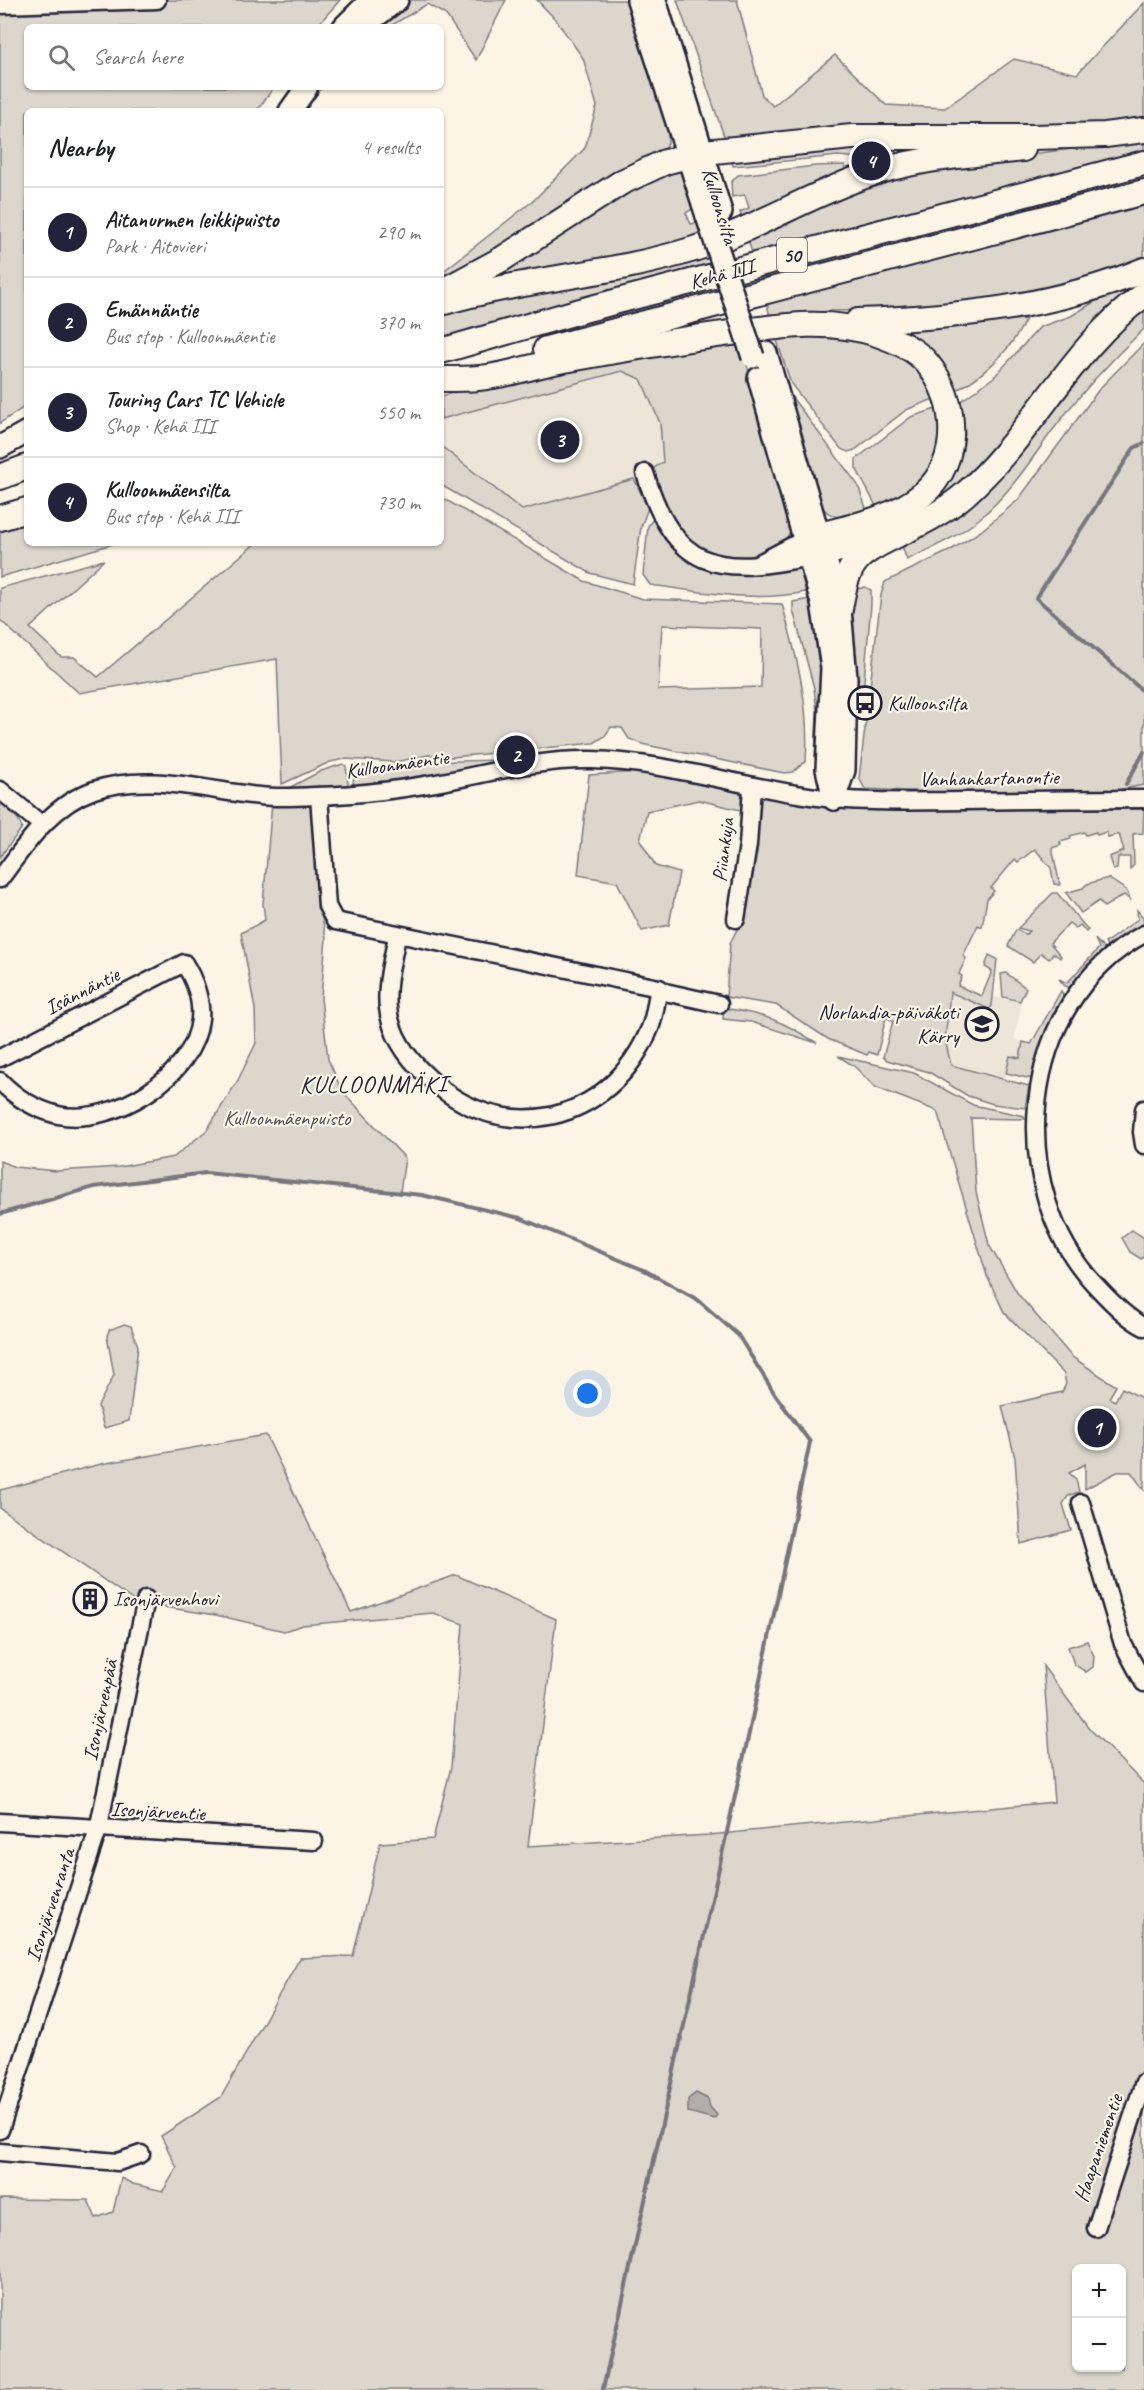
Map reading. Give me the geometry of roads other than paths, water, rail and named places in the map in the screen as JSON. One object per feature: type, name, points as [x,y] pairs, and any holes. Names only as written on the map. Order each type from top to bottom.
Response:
[{"type":"highway","points":[[444,302],[513,284],[646,262],[695,249],[861,177],[896,166],[1060,145],[1105,135],[1144,130]]},
{"type":"highway","points":[[444,290],[502,259],[606,190],[665,162],[695,155],[852,137],[1105,135]]},
{"type":"highway","name":"Kehä III","points":[[444,350],[612,303],[1144,163]]},
{"type":"highway","name":"Kehä III","points":[[444,378],[590,337],[1144,192]]},
{"type":"highway","points":[[444,379],[480,378],[658,343],[816,323],[932,318],[989,312],[1075,295],[1144,270]]},
{"type":"highway","points":[[840,609],[846,581],[857,560],[869,550],[946,508],[977,482],[1087,347],[1144,295]]},
{"type":"highway","points":[[815,546],[897,510],[926,492],[944,465],[951,437],[952,420],[944,388],[935,374],[913,351],[892,340],[853,327],[816,323]]},
{"type":"highway","points":[[0,477],[24,468]]},
{"type":"highway","points":[[0,490],[24,482]]},
{"type":"highway","points":[[0,518],[24,511]]},
{"type":"highway","points":[[815,546],[904,532]]},
{"type":"main road","points":[[347,24],[371,0]]},
{"type":"main road","points":[[366,24],[398,0]]},
{"type":"main road","name":"Kulloonsilta","points":[[638,0],[695,155],[760,355],[815,546],[840,609],[846,678],[844,770],[834,799]]},
{"type":"main road","name":"Kulloonsilta","points":[[655,0],[695,155]]},
{"type":"main road","points":[[292,108],[305,90]]},
{"type":"main road","points":[[0,447],[24,434]]},
{"type":"main road","name":"Kulloonsilta","points":[[815,546],[832,668],[827,769],[834,799]]},
{"type":"street","points":[[0,5],[158,0]]},
{"type":"street","points":[[645,473],[662,518],[684,547],[703,559],[729,567],[758,563],[815,546]]},
{"type":"street","name":"Kulloonmäentie","points":[[0,879],[42,825],[75,799],[114,785],[167,783],[261,796],[319,796],[370,793],[514,766],[567,760],[627,762],[681,770],[752,787],[834,799]]},
{"type":"street","name":"Piiankuja","points":[[736,919],[748,845],[752,787]]},
{"type":"street","points":[[0,790],[42,825]]},
{"type":"street","points":[[319,796],[327,906],[331,916],[342,924],[659,988],[665,992],[719,1004]]},
{"type":"street","name":"Vanhankartanontie","points":[[834,799],[902,801],[1144,799]]},
{"type":"street","points":[[1144,934],[1128,943],[1090,978],[1061,1020],[1039,1085],[1035,1112],[1043,1183],[1049,1209],[1064,1245],[1092,1283],[1114,1305],[1144,1327]]},
{"type":"street","points":[[397,936],[387,1007],[393,1028],[405,1052],[439,1088],[458,1101],[482,1113],[508,1119],[543,1118],[570,1111],[595,1098],[616,1079],[633,1058],[650,1028],[659,988]]},
{"type":"street","name":"Isännäntie","points":[[0,1058],[184,963],[196,987],[200,1019],[189,1052],[165,1081],[135,1101],[104,1113],[60,1115],[22,1101],[0,1081]]},
{"type":"street","points":[[1144,1109],[1142,1132],[1144,1144]]},
{"type":"street","points":[[1081,1503],[1122,1641],[1144,1683]]},
{"type":"street","name":"Isonjärvenpää","points":[[98,1830],[146,1599]]},
{"type":"street","name":"Isonjärventie","points":[[0,1822],[98,1830],[314,1841]]},
{"type":"street","name":"Isonjärvenranta","points":[[0,2130],[98,1830]]},
{"type":"street","name":"Haapaniementie","points":[[1096,2228],[1144,2082]]},
{"type":"street","points":[[0,2152],[118,2162],[141,2154]]},
{"type":"waterway","points":[[1144,443],[1134,448],[1036,598],[1144,692]]},
{"type":"waterway","points":[[1126,784],[1144,752]]},
{"type":"waterway","points":[[0,1214],[94,1187],[206,1173],[422,1195],[520,1218],[646,1271],[698,1300],[738,1335],[776,1396],[810,1442],[749,1733],[603,2389]]},
{"type":"place","name":"Kulloonmäensilta","points":[[871,161]]},
{"type":"place","name":"Touring Cars TC Vehicle","points":[[560,440]]},
{"type":"place","name":"Kulloonsilta","points":[[865,703]]},
{"type":"place","name":"Emännäntie","points":[[516,755]]},
{"type":"place","name":"Norlandia-päiväkoti Kärry","points":[[982,1024]]},
{"type":"place","name":"Aitanurmen leikkipuisto","points":[[1097,1428]]},
{"type":"place","name":"Isonjärvenhovi","points":[[90,1599]]},
{"type":"district","name":"KULLOONMÄKI","points":[[374,1084]]},
{"type":"park label","name":"Kulloonmäenpuisto","points":[[287,1118]]}]
